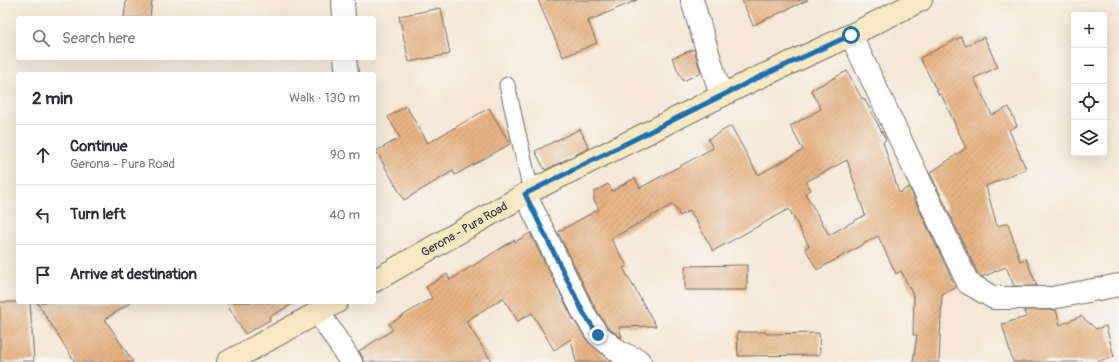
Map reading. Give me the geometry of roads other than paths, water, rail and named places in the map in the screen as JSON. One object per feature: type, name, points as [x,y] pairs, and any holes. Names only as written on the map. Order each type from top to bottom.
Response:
[{"type":"main road","name":"Gerona - Pura Road","points":[[376,280],[528,192],[751,81],[851,35],[921,0]]},
{"type":"main road","points":[[228,362],[328,307]]},
{"type":"street","points":[[343,0],[344,16]]},
{"type":"street","points":[[692,0],[721,96]]},
{"type":"street","points":[[851,35],[968,283],[994,298],[1052,298],[1119,285]]},
{"type":"street","points":[[345,60],[347,72]]},
{"type":"street","points":[[528,192],[583,312],[598,335],[619,352],[640,362]]},
{"type":"street","points":[[328,307],[351,362]]},
{"type":"lane","points":[[507,85],[528,192]]}]
